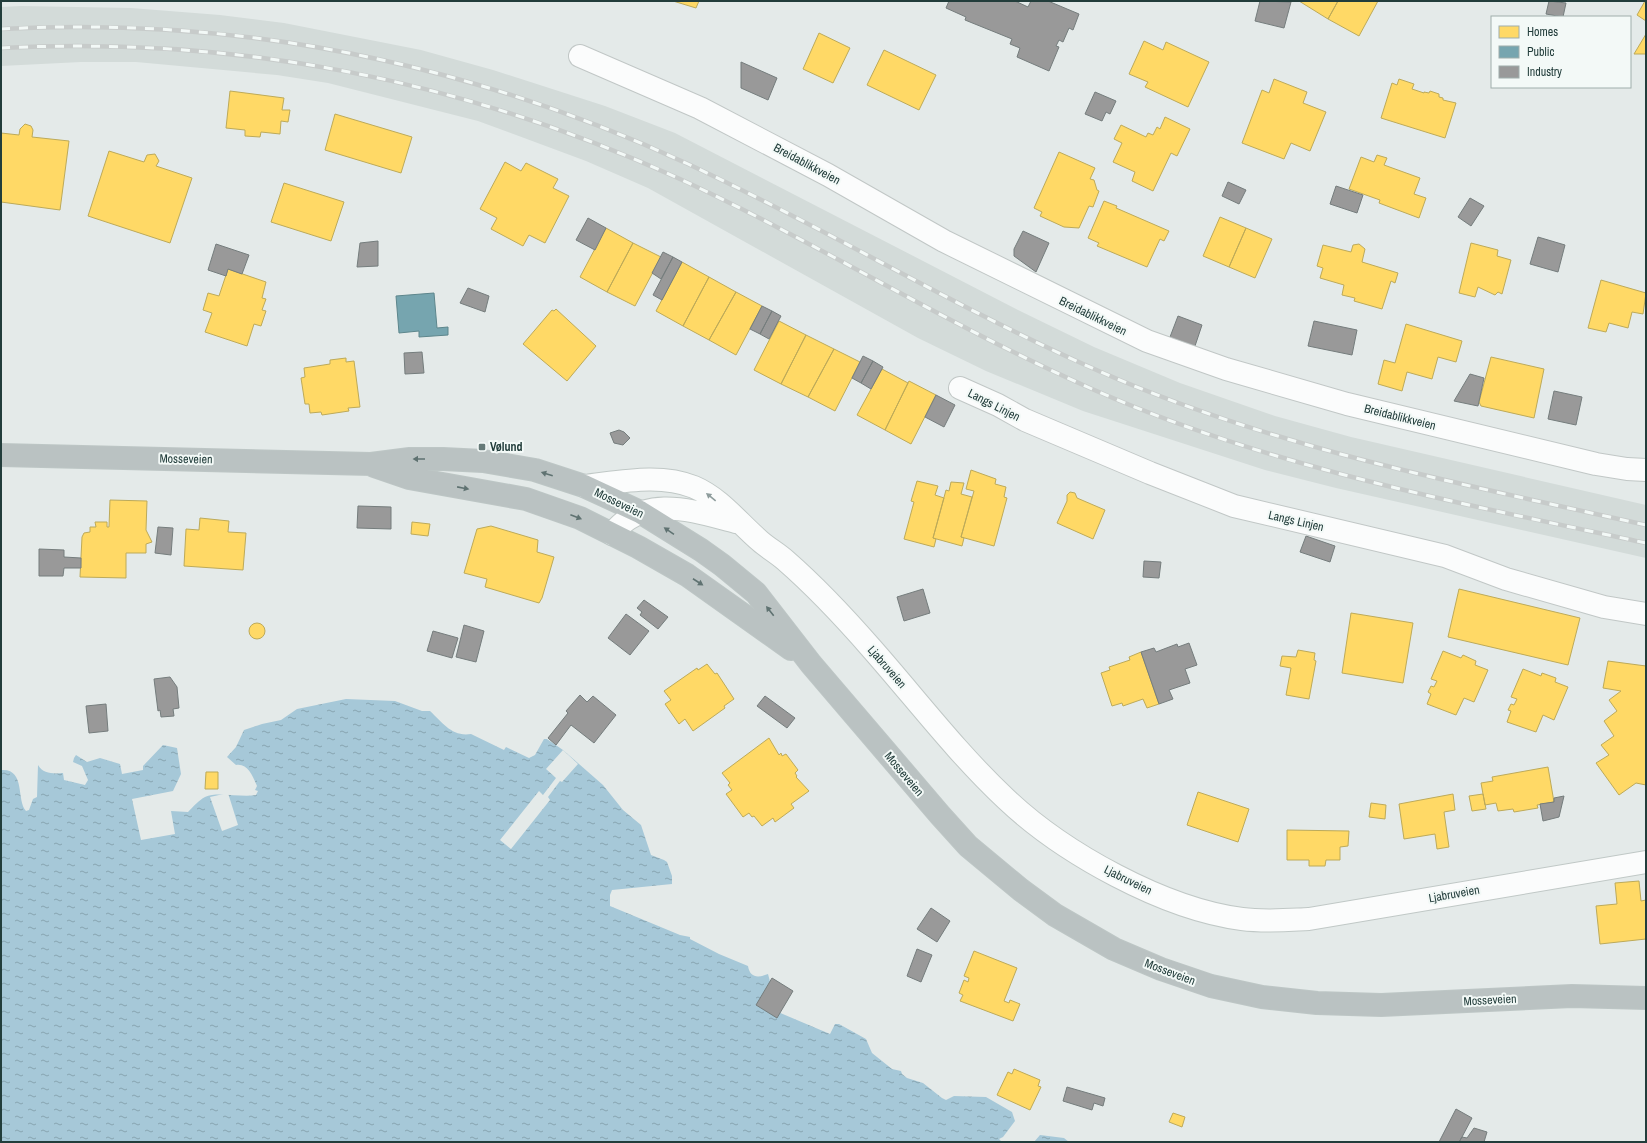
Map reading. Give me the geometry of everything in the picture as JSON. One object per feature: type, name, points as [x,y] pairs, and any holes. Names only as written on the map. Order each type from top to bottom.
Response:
[{"type":"highway","name":"Mosseveien","points":[[1,455],[372,464],[410,458],[483,461],[534,470],[584,486],[640,512],[722,565],[756,593],[811,664],[968,846],[1021,890],[1055,915],[1114,949],[1161,969],[1211,986],[1262,997],[1318,1003],[1381,1005],[1572,996],[1646,998]]},
{"type":"highway","name":"Mosseveien","points":[[372,464],[409,478],[526,499],[580,518],[687,575],[811,664]]},
{"type":"street","name":"Breidablikkveien","points":[[580,56],[700,108],[828,175],[950,244],[1147,341],[1226,369],[1347,404],[1596,464],[1627,469],[1646,470]]},
{"type":"street","name":"Langs Linjen","points":[[960,388],[998,405],[1025,420],[1150,473],[1234,506],[1445,556],[1506,580],[1604,607],[1646,614]]},
{"type":"street","name":"Ljabruveien","points":[[584,486],[642,479],[682,483],[707,494],[814,587],[871,648],[974,767],[1007,800],[1053,836],[1099,866],[1165,897],[1219,915],[1263,921],[1296,920],[1338,915],[1646,862]]},
{"type":"street","name":"Ljabruveien","points":[[612,534],[621,523],[640,512],[678,508],[740,523]]},
{"type":"shaded area","points":[[1,7],[131,8],[220,15],[284,23],[421,50],[493,70],[605,106],[675,133],[1018,310],[1094,347],[1180,383],[1275,416],[1351,437],[1646,505],[1646,558],[1336,488],[1265,470],[1083,411],[986,371],[918,338],[648,188],[586,161],[478,121],[328,83],[277,75],[136,62],[81,62],[1,66]]},
{"type":"water","points":[[346,699],[395,701],[422,711],[430,711],[453,731],[471,734],[504,750],[506,747],[529,758],[535,755],[544,739],[547,739],[563,750],[603,785],[623,810],[641,825],[651,855],[667,862],[672,876],[672,884],[612,890],[610,895],[610,906],[680,935],[690,937],[690,939],[719,954],[748,966],[751,973],[755,976],[768,974],[778,1012],[830,1034],[835,1024],[839,1024],[866,1039],[872,1053],[892,1069],[901,1071],[907,1078],[923,1083],[942,1098],[946,1100],[954,1096],[986,1097],[1012,1112],[1015,1121],[1003,1137],[999,1139],[1002,1142],[1,1142],[1,770],[9,771],[14,774],[19,786],[21,800],[26,811],[29,810],[33,799],[37,797],[38,765],[46,772],[63,773],[64,780],[85,785],[88,780],[82,766],[73,762],[76,755],[87,762],[100,758],[120,764],[122,774],[143,770],[143,766],[163,745],[177,748],[181,774],[173,791],[132,799],[141,840],[175,834],[171,811],[188,812],[201,800],[210,795],[256,795],[258,791],[255,790],[257,786],[250,771],[244,766],[236,765],[227,757],[236,747],[244,730],[281,720],[297,709]]},
{"type":"water","points":[[1040,1135],[1064,1138],[1069,1142],[1034,1142]]},
{"type":"pier","points":[[563,750],[578,764],[562,782],[560,781],[548,797],[550,800],[511,849],[500,840],[539,791],[543,795],[556,778],[546,769]]},
{"type":"pier","points":[[228,793],[238,825],[222,831],[210,797]]},
{"type":"building: Homes","points":[[673,1],[699,1],[696,8]]},
{"type":"building: Homes","points":[[1299,1],[1338,1],[1328,19]]},
{"type":"building: Homes","points":[[1338,1],[1378,1],[1359,36],[1328,19]]},
{"type":"building: Homes","points":[[1646,1],[1646,21],[1637,15]]},
{"type":"building: Homes","points":[[819,33],[850,48],[833,83],[803,69]]},
{"type":"building: Homes","points":[[1646,34],[1646,54],[1634,54]]},
{"type":"building: Homes","points":[[1144,41],[1163,50],[1166,42],[1209,62],[1188,107],[1145,87],[1148,82],[1129,74]]},
{"type":"building: Homes","points":[[884,50],[936,75],[919,110],[867,85]]},
{"type":"building: Homes","points":[[1274,79],[1307,92],[1303,103],[1326,112],[1310,151],[1291,143],[1284,159],[1242,143],[1262,90],[1269,93]]},
{"type":"building: Homes","points":[[1399,79],[1414,84],[1412,89],[1424,93],[1429,93],[1430,91],[1439,94],[1439,97],[1443,98],[1443,100],[1456,103],[1445,138],[1381,118],[1392,83],[1397,85]]},
{"type":"building: Homes","points":[[230,91],[284,98],[282,110],[290,110],[288,122],[281,121],[280,134],[261,132],[260,137],[245,136],[245,130],[226,128]]},
{"type":"building: Homes","points":[[335,114],[412,137],[401,173],[325,150]]},
{"type":"building: Homes","points":[[1165,117],[1190,129],[1177,156],[1171,153],[1153,191],[1132,181],[1135,172],[1113,162],[1122,143],[1114,139],[1121,125],[1146,137],[1148,133],[1153,135],[1157,127],[1160,129]]},
{"type":"building: Homes","points":[[25,124],[31,126],[33,130],[32,137],[69,141],[60,210],[1,202],[1,133],[19,135],[20,129]]},
{"type":"building: Homes","points":[[109,151],[144,162],[147,155],[155,154],[159,161],[156,166],[192,178],[170,243],[88,216]]},
{"type":"building: Homes","points":[[1059,152],[1095,168],[1090,179],[1094,180],[1097,190],[1099,191],[1093,207],[1089,206],[1079,228],[1064,227],[1040,216],[1042,212],[1034,208]]},
{"type":"building: Homes","points":[[1377,155],[1387,158],[1384,165],[1420,178],[1414,194],[1426,198],[1419,218],[1379,203],[1380,200],[1349,189],[1361,157],[1374,162]]},
{"type":"building: Homes","points":[[505,162],[521,171],[526,163],[558,179],[553,188],[569,196],[545,243],[529,235],[523,246],[491,229],[497,218],[480,209]]},
{"type":"building: Homes","points":[[284,183],[344,202],[331,241],[271,222]]},
{"type":"building: Homes","points":[[1104,201],[1117,206],[1116,208],[1169,231],[1164,241],[1160,239],[1147,267],[1097,246],[1099,243],[1088,238]]},
{"type":"building: Homes","points":[[1220,217],[1246,228],[1229,267],[1203,256]]},
{"type":"building: Homes","points":[[606,228],[633,243],[607,292],[580,277]]},
{"type":"building: Homes","points":[[1246,228],[1272,239],[1255,278],[1229,267]]},
{"type":"building: Homes","points":[[633,243],[661,257],[635,306],[607,292]]},
{"type":"building: Homes","points":[[1471,243],[1498,250],[1497,256],[1511,260],[1502,294],[1498,292],[1495,295],[1478,287],[1475,297],[1459,293]]},
{"type":"building: Homes","points":[[1359,244],[1365,249],[1362,262],[1398,273],[1395,283],[1391,281],[1382,309],[1354,301],[1355,298],[1342,295],[1344,285],[1320,278],[1323,268],[1317,266],[1323,245],[1351,252],[1353,245]]},
{"type":"building: Homes","points":[[682,262],[709,277],[683,326],[656,311]]},
{"type":"building: Homes","points":[[228,269],[266,282],[262,298],[266,299],[262,310],[266,311],[261,326],[254,324],[247,346],[205,332],[212,313],[203,310],[208,293],[219,296]]},
{"type":"building: Homes","points":[[709,277],[736,292],[709,340],[683,326]]},
{"type":"building: Homes","points":[[1601,280],[1646,293],[1643,314],[1632,312],[1628,328],[1609,323],[1606,332],[1588,328]]},
{"type":"building: Homes","points":[[736,292],[762,306],[736,355],[709,340]]},
{"type":"building: Homes","points":[[556,309],[596,346],[567,381],[523,344],[552,310],[554,311]]},
{"type":"building: Homes","points":[[779,321],[806,335],[781,384],[754,370]]},
{"type":"building: Homes","points":[[1406,324],[1462,341],[1456,362],[1438,357],[1432,379],[1407,372],[1402,391],[1378,384],[1384,360],[1395,363]]},
{"type":"building: Homes","points":[[806,335],[834,349],[808,397],[781,384]]},
{"type":"building: Homes","points":[[834,349],[860,362],[835,411],[808,397]]},
{"type":"building: Homes","points":[[1491,357],[1544,369],[1534,418],[1481,406],[1479,402]]},
{"type":"building: Homes","points":[[346,358],[346,362],[354,361],[360,407],[348,408],[349,411],[322,415],[321,412],[310,413],[309,404],[305,404],[301,378],[305,377],[304,368],[330,364],[330,360]]},
{"type":"building: Homes","points":[[882,369],[908,383],[885,430],[857,415]]},
{"type":"building: Homes","points":[[909,381],[936,395],[911,444],[885,430]]},
{"type":"building: Homes","points":[[971,470],[996,479],[995,484],[1006,487],[1004,497],[1007,498],[994,546],[961,537],[974,491],[966,489]]},
{"type":"building: Homes","points":[[917,481],[938,486],[935,495],[944,498],[933,538],[936,539],[934,547],[904,539],[914,502],[911,501]]},
{"type":"building: Homes","points":[[951,482],[964,483],[961,494],[972,497],[961,537],[964,538],[962,546],[933,538],[946,490],[949,491]]},
{"type":"building: Homes","points":[[1070,492],[1075,493],[1077,498],[1105,510],[1093,539],[1057,523],[1067,501],[1067,495]]},
{"type":"building: Homes","points":[[110,500],[147,501],[146,530],[152,542],[146,544],[146,553],[126,553],[126,578],[80,577],[82,537],[84,533],[90,532],[90,527],[96,527],[95,522],[107,522],[107,527],[109,527]]},
{"type":"building: Homes","points":[[200,518],[229,521],[228,532],[246,533],[243,570],[184,566],[186,529],[199,530]]},
{"type":"building: Homes","points":[[412,522],[430,524],[428,536],[411,534]]},
{"type":"building: Homes","points":[[491,526],[538,540],[537,552],[554,557],[542,598],[539,603],[485,587],[487,579],[464,573],[477,529]]},
{"type":"building: Homes","points":[[1459,589],[1580,618],[1568,665],[1448,637]]},
{"type":"building: Homes","points":[[1351,613],[1413,623],[1403,683],[1342,673]]},
{"type":"building: Homes","points":[[257,623],[264,628],[265,631],[260,638],[257,639],[250,634],[249,631],[254,624]]},
{"type":"building: Homes","points":[[1298,650],[1315,653],[1314,660],[1316,661],[1309,699],[1286,695],[1291,668],[1280,666],[1282,656],[1296,657]]},
{"type":"building: Homes","points":[[1443,651],[1461,658],[1463,655],[1476,661],[1475,665],[1488,670],[1474,702],[1464,698],[1456,715],[1427,704],[1431,694],[1428,692],[1431,686],[1434,687],[1437,681],[1431,679]]},
{"type":"building: Homes","points":[[1141,652],[1159,704],[1147,708],[1143,699],[1123,706],[1122,703],[1112,706],[1101,673],[1110,670],[1109,667],[1130,660],[1129,657]]},
{"type":"building: Homes","points":[[1608,661],[1646,666],[1646,785],[1636,783],[1619,795],[1596,763],[1609,755],[1601,745],[1614,736],[1604,721],[1617,711],[1609,700],[1621,691],[1603,688]]},
{"type":"building: Homes","points":[[707,664],[715,674],[717,673],[734,699],[724,706],[725,708],[693,731],[685,719],[679,724],[665,704],[671,700],[664,691],[697,668],[698,670]]},
{"type":"building: Homes","points":[[1523,669],[1541,676],[1542,673],[1556,678],[1555,682],[1568,687],[1554,720],[1543,715],[1536,732],[1507,722],[1511,711],[1508,710],[1511,704],[1514,705],[1517,699],[1511,697]]},
{"type":"building: Homes","points":[[769,738],[779,755],[781,753],[782,756],[786,754],[798,770],[795,773],[797,776],[796,777],[809,791],[791,804],[794,808],[775,822],[773,818],[762,826],[754,816],[752,817],[749,813],[743,817],[726,794],[732,790],[728,785],[730,783],[722,773]]},
{"type":"building: Homes","points":[[1548,767],[1554,802],[1537,805],[1538,808],[1514,812],[1513,809],[1498,811],[1496,803],[1485,805],[1481,783],[1493,781],[1492,777]]},
{"type":"building: Homes","points":[[206,772],[218,772],[218,789],[205,789]]},
{"type":"building: Homes","points":[[1198,792],[1249,809],[1238,842],[1187,825]]},
{"type":"building: Homes","points":[[1453,794],[1455,810],[1444,812],[1449,847],[1437,849],[1435,834],[1404,839],[1399,804]]},
{"type":"building: Homes","points":[[1483,794],[1486,809],[1472,811],[1469,796]]},
{"type":"building: Homes","points":[[1371,803],[1386,805],[1385,819],[1369,817]]},
{"type":"building: Homes","points":[[1287,830],[1349,831],[1348,846],[1340,847],[1340,860],[1326,860],[1325,866],[1309,866],[1309,860],[1287,860]]},
{"type":"building: Homes","points":[[1639,881],[1641,901],[1646,900],[1646,939],[1600,944],[1596,906],[1617,904],[1615,883]]},
{"type":"building: Homes","points":[[974,951],[1017,968],[1004,1001],[1009,1003],[1010,1000],[1020,1004],[1013,1021],[960,1001],[963,995],[959,993],[964,980],[968,982],[969,978],[964,976]]},
{"type":"building: Homes","points":[[1014,1069],[1040,1080],[1038,1086],[1041,1087],[1030,1110],[997,1095],[1008,1072],[1012,1074]]},
{"type":"building: Homes","points":[[1173,1113],[1185,1117],[1182,1127],[1169,1122]]},
{"type":"building: Public","points":[[434,293],[437,328],[448,327],[448,335],[419,337],[419,331],[399,333],[396,296]]},
{"type":"building: Industry","points":[[949,1],[1015,1],[1028,7],[1031,1],[1048,1],[1079,14],[1073,30],[1069,28],[1063,42],[1059,40],[1056,46],[1059,47],[1049,71],[1017,57],[1020,48],[1010,44],[1012,39],[965,20],[966,17],[946,8]]},
{"type":"building: Industry","points":[[1260,1],[1291,2],[1284,28],[1255,21]]},
{"type":"building: Industry","points":[[1549,1],[1566,3],[1563,16],[1546,14]]},
{"type":"building: Industry","points":[[741,62],[777,78],[768,100],[741,88]]},
{"type":"building: Industry","points":[[1095,92],[1116,101],[1110,114],[1106,112],[1102,121],[1085,114]]},
{"type":"building: Industry","points":[[1228,182],[1246,190],[1239,204],[1222,196]]},
{"type":"building: Industry","points":[[1336,186],[1363,195],[1357,213],[1330,204]]},
{"type":"building: Industry","points":[[1470,198],[1484,206],[1471,226],[1458,217]]},
{"type":"building: Industry","points":[[588,218],[606,228],[595,250],[576,240]]},
{"type":"building: Industry","points":[[1023,231],[1049,243],[1036,272],[1014,256],[1014,249]]},
{"type":"building: Industry","points":[[1538,237],[1565,245],[1558,272],[1530,264]]},
{"type":"building: Industry","points":[[378,241],[378,266],[357,267],[360,243]]},
{"type":"building: Industry","points":[[216,244],[249,255],[242,274],[228,269],[226,276],[208,270]]},
{"type":"building: Industry","points":[[663,252],[673,257],[661,279],[652,273]]},
{"type":"building: Industry","points":[[673,257],[682,262],[662,300],[653,295]]},
{"type":"building: Industry","points":[[468,288],[489,296],[485,312],[460,303]]},
{"type":"building: Industry","points":[[762,306],[772,311],[760,334],[750,329]]},
{"type":"building: Industry","points":[[772,311],[781,316],[769,339],[760,334]]},
{"type":"building: Industry","points":[[1178,316],[1202,325],[1195,346],[1170,337]]},
{"type":"building: Industry","points":[[1314,321],[1357,330],[1352,355],[1308,346]]},
{"type":"building: Industry","points":[[422,352],[424,373],[405,374],[404,353]]},
{"type":"building: Industry","points":[[863,356],[873,361],[861,383],[852,378]]},
{"type":"building: Industry","points":[[873,361],[883,367],[871,389],[861,383]]},
{"type":"building: Industry","points":[[1470,374],[1484,378],[1478,406],[1454,401]]},
{"type":"building: Industry","points":[[1554,391],[1582,397],[1576,425],[1548,419]]},
{"type":"building: Industry","points":[[936,395],[955,405],[944,427],[925,417]]},
{"type":"building: Industry","points":[[619,430],[624,432],[630,438],[623,445],[614,443],[610,433]]},
{"type":"building: Industry","points":[[358,506],[391,507],[391,529],[357,528]]},
{"type":"building: Industry","points":[[158,527],[173,528],[171,555],[155,553]]},
{"type":"building: Industry","points":[[1306,536],[1335,546],[1330,562],[1300,552]]},
{"type":"building: Industry","points":[[39,549],[64,550],[64,557],[81,558],[81,568],[64,568],[63,576],[39,576]]},
{"type":"building: Industry","points":[[1144,561],[1161,562],[1159,578],[1143,577]]},
{"type":"building: Industry","points":[[923,589],[930,613],[904,621],[897,597]]},
{"type":"building: Industry","points":[[644,600],[668,617],[658,629],[640,615],[642,612],[637,608]]},
{"type":"building: Industry","points":[[626,614],[649,631],[630,655],[608,638]]},
{"type":"building: Industry","points":[[464,625],[484,631],[476,662],[456,657]]},
{"type":"building: Industry","points":[[433,631],[458,638],[452,658],[427,651]]},
{"type":"building: Industry","points":[[1189,643],[1197,665],[1185,669],[1190,683],[1169,690],[1173,699],[1159,704],[1141,652],[1154,648],[1156,652],[1177,644],[1178,647]]},
{"type":"building: Industry","points":[[170,677],[177,687],[179,708],[173,709],[174,716],[161,717],[160,710],[158,711],[154,679]]},
{"type":"building: Industry","points":[[580,695],[587,702],[593,696],[616,715],[594,743],[571,725],[556,745],[548,738],[568,713],[566,711]]},
{"type":"building: Industry","points":[[765,696],[795,718],[787,728],[757,706]]},
{"type":"building: Industry","points":[[106,704],[108,731],[89,733],[86,706]]},
{"type":"building: Industry","points":[[1564,796],[1559,817],[1543,821],[1540,804],[1554,802],[1554,798]]},
{"type":"building: Industry","points":[[931,908],[950,921],[937,942],[917,929]]},
{"type":"building: Industry","points":[[917,949],[932,955],[921,982],[907,976]]},
{"type":"building: Industry","points":[[772,978],[793,991],[777,1018],[756,1005]]},
{"type":"building: Industry","points":[[1067,1087],[1105,1098],[1103,1106],[1094,1103],[1092,1110],[1063,1101]]},
{"type":"building: Industry","points":[[1456,1109],[1472,1118],[1459,1142],[1439,1142]]},
{"type":"building: Industry","points":[[1474,1128],[1487,1132],[1484,1142],[1459,1142],[1462,1137],[1467,1138]]},
{"type":"railway","points":[[1,29],[90,27],[179,30],[266,39],[352,54],[438,73],[522,98],[605,129],[688,164],[792,215],[945,296],[1048,348],[1167,399],[1301,443],[1369,462],[1438,479],[1646,525]]},
{"type":"railway","points":[[1,48],[90,46],[177,49],[263,58],[348,72],[432,91],[516,115],[598,144],[680,179],[732,204],[1040,365],[1092,389],[1159,416],[1227,440],[1295,461],[1365,480],[1505,513],[1646,543]]},
{"type":"place","name":"Vølund","points":[[482,447]]}]
